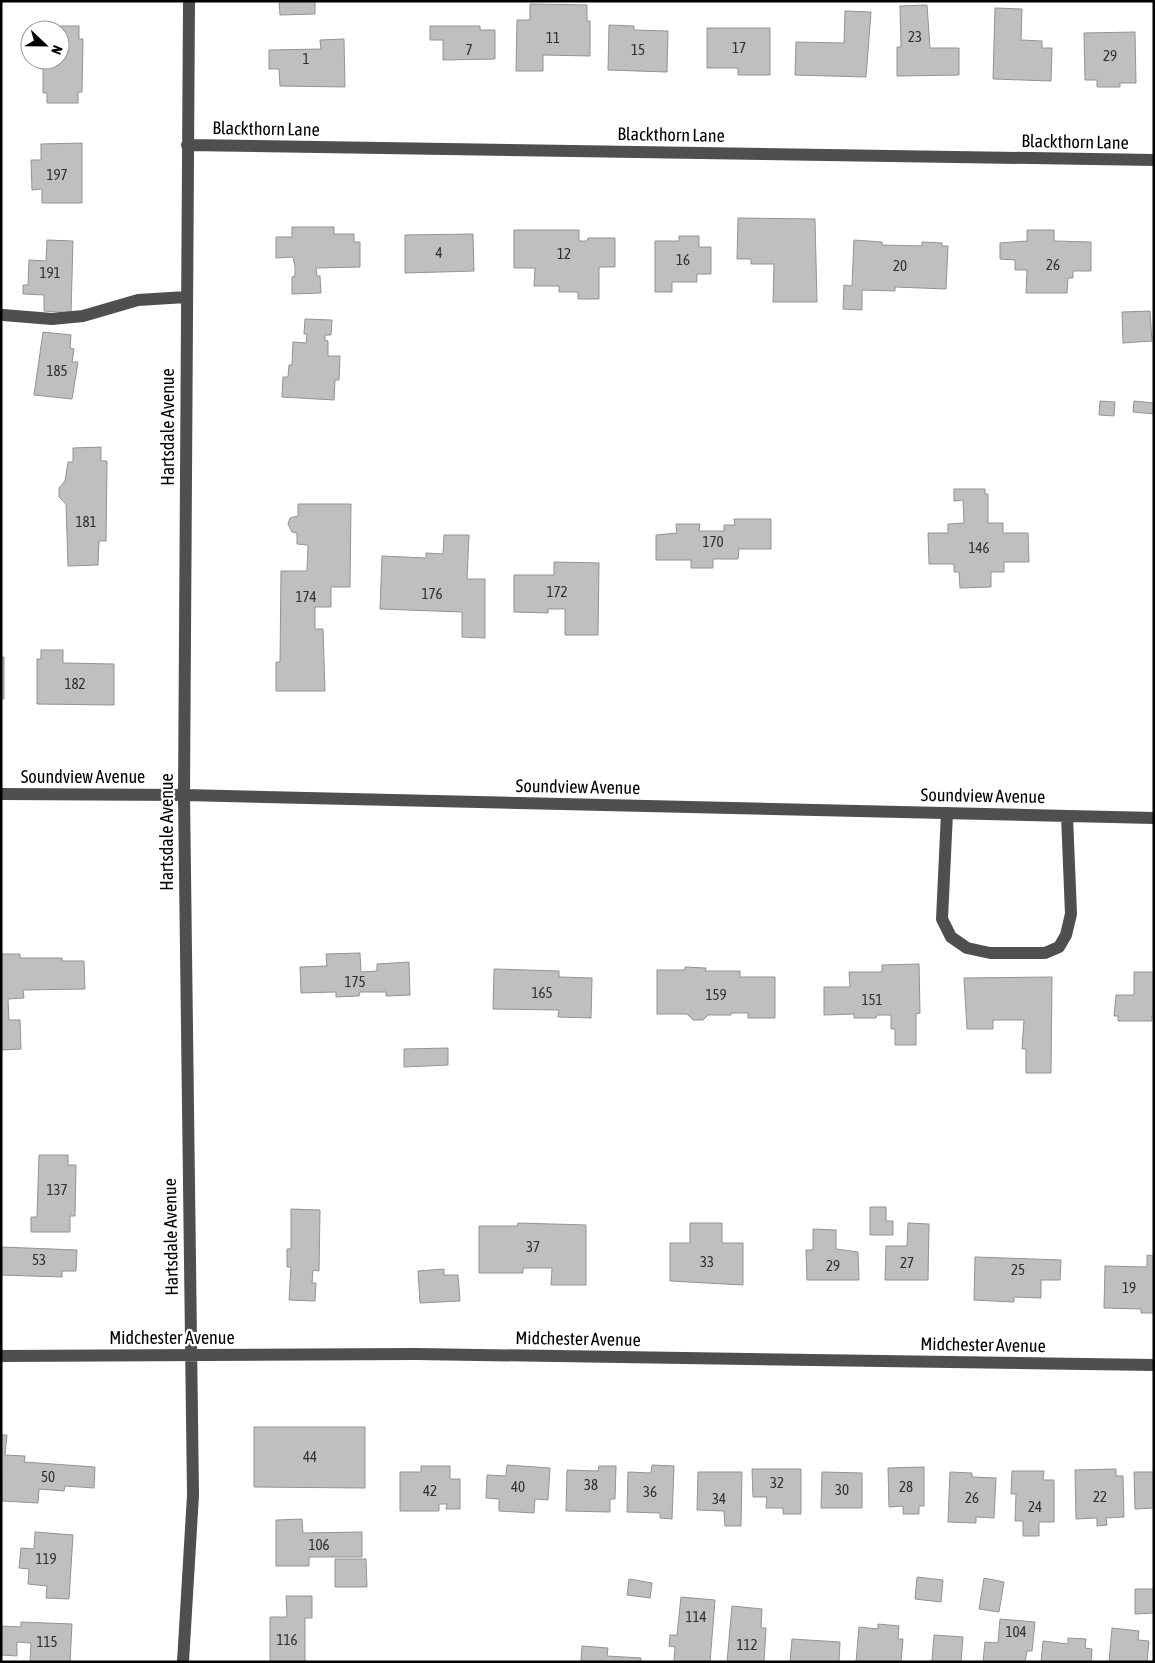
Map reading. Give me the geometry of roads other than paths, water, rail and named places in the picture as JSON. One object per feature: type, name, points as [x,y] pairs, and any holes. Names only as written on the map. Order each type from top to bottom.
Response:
[{"type":"street","name":"Hartsdale Avenue","points":[[184,1662],[193,1495],[189,1355],[184,795],[188,1]]},
{"type":"street","name":"Blackthorn Lane","points":[[187,145],[1154,160]]},
{"type":"street","points":[[3,315],[52,319],[83,316],[138,300],[186,297]]},
{"type":"street","name":"Soundview Avenue","points":[[1,794],[184,795],[1154,818]]},
{"type":"street","points":[[947,813],[942,919],[951,937],[967,948],[990,953],[1045,953],[1059,947],[1066,935],[1071,914],[1068,816]]},
{"type":"street","name":"Midchester Avenue","points":[[1,1356],[416,1354],[1154,1365]]}]
